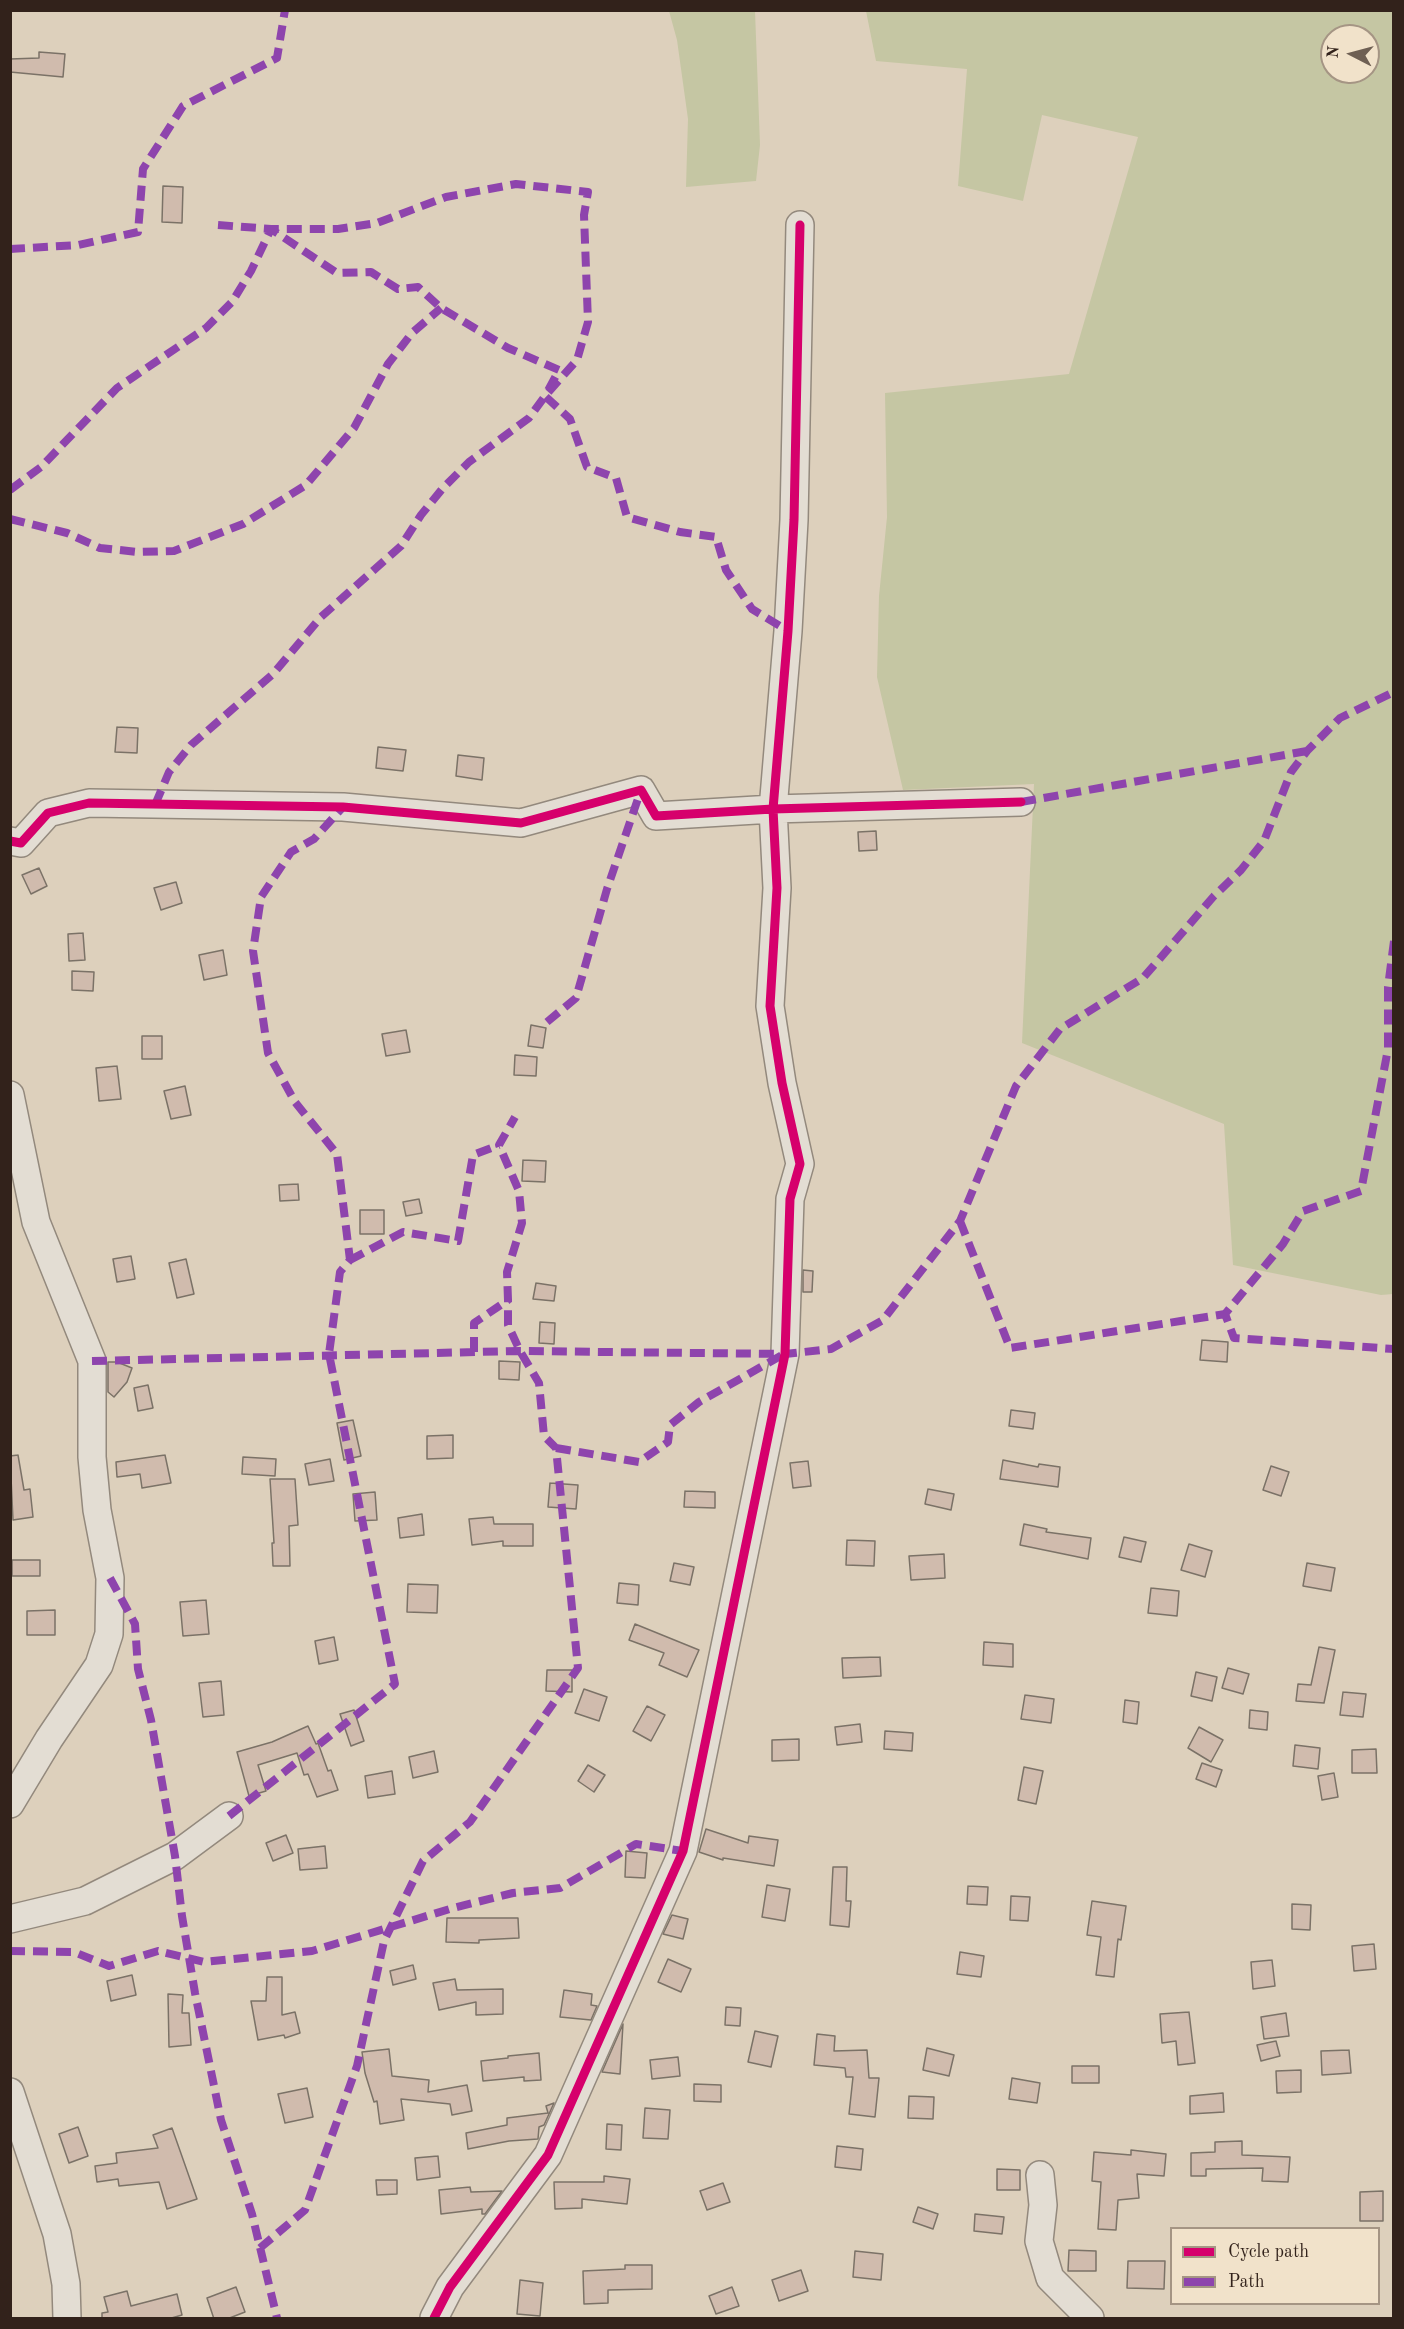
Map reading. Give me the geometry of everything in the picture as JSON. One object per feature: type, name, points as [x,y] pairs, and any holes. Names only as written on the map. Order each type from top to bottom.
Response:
[{"type":"street","points":[[434,2319],[450,2287],[548,2155],[683,1851],[785,1354],[790,1199],[800,1164],[782,1083],[770,1006],[777,888],[772,809],[788,631],[794,520],[800,225]]},
{"type":"street","points":[[10,841],[21,843],[48,813],[88,803],[343,807],[521,823],[641,790],[656,816],[772,809],[1021,802]]},
{"type":"street","points":[[10,1095],[36,1222],[92,1361],[92,1457],[97,1510],[110,1578],[109,1634],[99,1665],[49,1739],[10,1804]]},
{"type":"street","points":[[10,1919],[84,1901],[175,1856],[229,1815]]},
{"type":"street","points":[[10,2092],[57,2234],[66,2284],[67,2319]]},
{"type":"street","points":[[1040,2175],[1043,2205],[1040,2241],[1050,2278],[1090,2319]]},
{"type":"green space","points":[[669,11],[755,11],[760,145],[756,181],[686,187],[688,119],[677,40]]},
{"type":"green space","points":[[866,11],[1393,11],[1393,1294],[1381,1295],[1233,1265],[1224,1124],[1022,1043],[1034,784],[903,790],[877,677],[879,596],[887,517],[885,393],[1069,374],[1138,137],[1042,115],[1023,201],[958,186],[967,69],[876,61]]},
{"type":"building","points":[[39,52],[65,54],[63,77],[10,72],[10,59],[39,58]]},
{"type":"building","points":[[163,186],[183,187],[182,223],[162,222]]},
{"type":"building","points":[[117,727],[138,728],[137,753],[115,752]]},
{"type":"building","points":[[378,747],[406,750],[403,771],[376,768]]},
{"type":"building","points":[[458,755],[484,758],[482,780],[456,776]]},
{"type":"building","points":[[876,831],[877,850],[859,851],[858,832]]},
{"type":"building","points":[[39,868],[47,886],[31,894],[22,875]]},
{"type":"building","points":[[176,882],[182,903],[161,910],[154,888]]},
{"type":"building","points":[[83,933],[85,960],[69,961],[68,934]]},
{"type":"building","points":[[223,950],[227,975],[204,980],[199,955]]},
{"type":"building","points":[[72,971],[94,972],[93,991],[72,990]]},
{"type":"building","points":[[531,1025],[546,1028],[543,1048],[528,1046]]},
{"type":"building","points":[[406,1030],[410,1052],[386,1056],[382,1034]]},
{"type":"building","points":[[142,1036],[162,1036],[162,1059],[142,1059]]},
{"type":"building","points":[[515,1055],[537,1057],[536,1076],[514,1075]]},
{"type":"building","points":[[117,1066],[121,1099],[99,1101],[96,1068]]},
{"type":"building","points":[[185,1086],[191,1115],[171,1119],[164,1091]]},
{"type":"building","points":[[523,1160],[546,1161],[545,1182],[522,1181]]},
{"type":"building","points":[[298,1184],[299,1200],[280,1201],[279,1185]]},
{"type":"building","points":[[419,1199],[422,1213],[406,1216],[403,1202]]},
{"type":"building","points":[[360,1210],[384,1210],[384,1234],[360,1234]]},
{"type":"building","points":[[131,1256],[135,1279],[117,1282],[113,1259]]},
{"type":"building","points":[[186,1259],[194,1294],[177,1298],[169,1263]]},
{"type":"building","points":[[803,1270],[813,1271],[812,1292],[803,1292]]},
{"type":"building","points":[[536,1283],[556,1286],[554,1301],[533,1299]]},
{"type":"building","points":[[540,1322],[555,1323],[554,1344],[539,1343]]},
{"type":"building","points":[[1202,1340],[1228,1342],[1227,1362],[1200,1360]]},
{"type":"building","points":[[499,1361],[520,1362],[519,1380],[499,1379]]},
{"type":"building","points":[[108,1362],[117,1362],[132,1368],[127,1382],[114,1397],[108,1392]]},
{"type":"building","points":[[148,1385],[153,1408],[138,1411],[134,1388]]},
{"type":"building","points":[[1011,1410],[1035,1413],[1033,1429],[1009,1426]]},
{"type":"building","points":[[353,1420],[361,1456],[344,1460],[337,1423]]},
{"type":"building","points":[[453,1435],[453,1458],[427,1459],[427,1436]]},
{"type":"building","points":[[18,1455],[24,1490],[30,1489],[33,1517],[13,1520],[10,1456]]},
{"type":"building","points":[[165,1455],[171,1483],[142,1488],[140,1474],[117,1477],[116,1462]]},
{"type":"building","points":[[243,1457],[276,1459],[275,1476],[242,1474]]},
{"type":"building","points":[[330,1459],[334,1481],[309,1485],[305,1464]]},
{"type":"building","points":[[1003,1460],[1038,1467],[1039,1464],[1060,1467],[1058,1487],[1000,1479]]},
{"type":"building","points":[[808,1461],[811,1486],[793,1488],[790,1463]]},
{"type":"building","points":[[1271,1466],[1289,1472],[1281,1496],[1263,1490]]},
{"type":"building","points":[[270,1479],[295,1479],[298,1525],[289,1526],[290,1566],[273,1566]]},
{"type":"building","points":[[550,1483],[578,1485],[576,1509],[548,1507]]},
{"type":"building","points":[[928,1489],[954,1494],[951,1510],[925,1504]]},
{"type":"building","points":[[685,1491],[715,1492],[715,1508],[684,1507]]},
{"type":"building","points":[[375,1492],[377,1520],[355,1521],[353,1494]]},
{"type":"building","points":[[422,1514],[424,1535],[400,1538],[398,1518]]},
{"type":"building","points":[[493,1517],[494,1524],[533,1524],[533,1546],[503,1546],[503,1541],[472,1545],[469,1519]]},
{"type":"building","points":[[1024,1524],[1047,1529],[1046,1532],[1091,1538],[1088,1559],[1020,1545]]},
{"type":"building","points":[[1124,1537],[1146,1542],[1141,1562],[1119,1557]]},
{"type":"building","points":[[847,1540],[875,1541],[874,1566],[846,1565]]},
{"type":"building","points":[[1189,1544],[1212,1551],[1205,1577],[1181,1570]]},
{"type":"building","points":[[944,1554],[945,1578],[911,1580],[909,1556]]},
{"type":"building","points":[[12,1560],[40,1560],[40,1576],[12,1576]]},
{"type":"building","points":[[674,1563],[694,1567],[690,1585],[670,1581]]},
{"type":"building","points":[[1307,1563],[1335,1568],[1331,1591],[1303,1586]]},
{"type":"building","points":[[619,1583],[639,1585],[638,1605],[617,1603]]},
{"type":"building","points":[[408,1584],[438,1585],[437,1613],[407,1612]]},
{"type":"building","points":[[1151,1588],[1179,1591],[1177,1616],[1148,1613]]},
{"type":"building","points":[[206,1600],[209,1634],[183,1636],[180,1602]]},
{"type":"building","points":[[55,1610],[55,1635],[27,1635],[27,1611]]},
{"type":"building","points":[[635,1624],[699,1650],[687,1677],[659,1665],[664,1653],[629,1640]]},
{"type":"building","points":[[334,1637],[338,1660],[319,1664],[315,1641]]},
{"type":"building","points":[[984,1642],[1013,1644],[1013,1667],[983,1665]]},
{"type":"building","points":[[1319,1647],[1335,1650],[1324,1703],[1296,1701],[1298,1684],[1311,1685]]},
{"type":"building","points":[[880,1657],[881,1676],[843,1678],[842,1658]]},
{"type":"building","points":[[1228,1668],[1249,1674],[1243,1694],[1222,1688]]},
{"type":"building","points":[[547,1670],[572,1670],[572,1692],[546,1691]]},
{"type":"building","points":[[1196,1672],[1217,1677],[1212,1701],[1191,1696]]},
{"type":"building","points":[[221,1681],[224,1715],[203,1717],[199,1683]]},
{"type":"building","points":[[584,1689],[607,1697],[599,1721],[575,1713]]},
{"type":"building","points":[[1343,1692],[1366,1694],[1363,1717],[1340,1715]]},
{"type":"building","points":[[1025,1695],[1054,1699],[1051,1723],[1021,1719]]},
{"type":"building","points":[[1125,1700],[1139,1702],[1137,1724],[1123,1722]]},
{"type":"building","points":[[647,1706],[665,1715],[651,1741],[633,1731]]},
{"type":"building","points":[[354,1710],[364,1741],[351,1746],[340,1714]]},
{"type":"building","points":[[1250,1710],[1268,1712],[1267,1730],[1249,1728]]},
{"type":"building","points":[[860,1724],[862,1742],[837,1745],[835,1727]]},
{"type":"building","points":[[308,1726],[316,1744],[318,1743],[328,1771],[331,1770],[338,1790],[317,1797],[308,1774],[304,1775],[297,1753],[258,1765],[266,1791],[249,1796],[237,1752],[272,1742]]},
{"type":"building","points":[[1199,1727],[1223,1740],[1211,1762],[1188,1748]]},
{"type":"building","points":[[885,1731],[913,1733],[912,1751],[884,1749]]},
{"type":"building","points":[[799,1739],[799,1760],[772,1761],[772,1740]]},
{"type":"building","points":[[1295,1745],[1320,1748],[1318,1769],[1293,1766]]},
{"type":"building","points":[[1376,1749],[1377,1773],[1352,1773],[1352,1750]]},
{"type":"building","points":[[434,1751],[438,1772],[413,1778],[409,1757]]},
{"type":"building","points":[[1202,1763],[1222,1770],[1216,1787],[1196,1779]]},
{"type":"building","points":[[588,1765],[605,1775],[594,1792],[578,1781]]},
{"type":"building","points":[[1024,1767],[1043,1771],[1036,1804],[1018,1800]]},
{"type":"building","points":[[392,1771],[395,1794],[368,1798],[365,1776]]},
{"type":"building","points":[[1334,1773],[1338,1797],[1322,1800],[1318,1776]]},
{"type":"building","points":[[706,1829],[748,1843],[749,1836],[778,1840],[774,1866],[723,1858],[723,1860],[699,1852]]},
{"type":"building","points":[[286,1835],[293,1853],[273,1861],[266,1843]]},
{"type":"building","points":[[325,1846],[327,1868],[300,1870],[298,1849]]},
{"type":"building","points":[[626,1851],[647,1853],[645,1878],[625,1877]]},
{"type":"building","points":[[833,1867],[847,1867],[846,1901],[851,1901],[849,1927],[830,1925]]},
{"type":"building","points":[[767,1885],[790,1889],[785,1921],[762,1917]]},
{"type":"building","points":[[968,1886],[988,1887],[987,1905],[967,1904]]},
{"type":"building","points":[[1011,1896],[1030,1897],[1028,1921],[1010,1920]]},
{"type":"building","points":[[1092,1901],[1126,1906],[1121,1940],[1118,1939],[1114,1977],[1096,1975],[1101,1937],[1087,1935]]},
{"type":"building","points":[[1292,1904],[1311,1905],[1310,1930],[1292,1929]]},
{"type":"building","points":[[672,1915],[688,1919],[683,1939],[663,1934]]},
{"type":"building","points":[[447,1918],[518,1918],[519,1938],[479,1940],[479,1943],[446,1942]]},
{"type":"building","points":[[1374,1944],[1376,1969],[1354,1971],[1352,1946]]},
{"type":"building","points":[[960,1952],[984,1956],[981,1977],[957,1974]]},
{"type":"building","points":[[668,1959],[691,1969],[681,1992],[658,1982]]},
{"type":"building","points":[[1272,1960],[1275,1986],[1253,1989],[1251,1962]]},
{"type":"building","points":[[413,1965],[416,1979],[393,1985],[390,1971]]},
{"type":"building","points":[[132,1975],[136,1995],[111,2001],[107,1981]]},
{"type":"building","points":[[267,1977],[282,1977],[282,2015],[295,2012],[300,2033],[285,2038],[284,2035],[258,2040],[251,2001],[266,2001]]},
{"type":"building","points":[[455,1979],[457,1990],[503,1989],[503,2014],[476,2015],[476,2002],[439,2010],[433,1983]]},
{"type":"building","points":[[564,1990],[592,1994],[591,2005],[597,2006],[591,2020],[560,2017]]},
{"type":"building","points":[[168,1994],[183,1995],[182,2013],[189,2013],[191,2045],[169,2047]]},
{"type":"building","points":[[726,2007],[741,2008],[740,2026],[725,2025]]},
{"type":"building","points":[[1189,2012],[1195,2063],[1178,2065],[1176,2041],[1162,2043],[1160,2014]]},
{"type":"building","points":[[1286,2013],[1289,2036],[1264,2039],[1261,2017]]},
{"type":"building","points":[[623,2024],[620,2074],[602,2072]]},
{"type":"building","points":[[755,2031],[778,2036],[771,2067],[748,2062]]},
{"type":"building","points":[[817,2034],[835,2036],[834,2051],[867,2050],[869,2078],[879,2078],[875,2117],[849,2114],[853,2077],[846,2077],[845,2068],[814,2065]]},
{"type":"building","points":[[1276,2041],[1280,2056],[1261,2061],[1257,2045]]},
{"type":"building","points":[[927,2048],[954,2055],[949,2076],[923,2070]]},
{"type":"building","points":[[389,2049],[392,2076],[429,2080],[428,2092],[467,2085],[472,2111],[452,2115],[450,2104],[401,2099],[404,2120],[380,2124],[377,2101],[374,2102],[365,2073],[362,2052]]},
{"type":"building","points":[[1349,2050],[1351,2073],[1322,2075],[1321,2051]]},
{"type":"building","points":[[539,2053],[541,2080],[524,2081],[524,2077],[483,2081],[481,2061]]},
{"type":"building","points":[[678,2057],[680,2076],[652,2079],[650,2060]]},
{"type":"building","points":[[1072,2066],[1099,2066],[1099,2083],[1072,2083]]},
{"type":"building","points":[[1301,2070],[1301,2092],[1277,2093],[1276,2071]]},
{"type":"building","points":[[1012,2078],[1040,2083],[1037,2103],[1009,2099]]},
{"type":"building","points":[[694,2084],[721,2085],[721,2102],[694,2101]]},
{"type":"building","points":[[307,2088],[313,2117],[285,2123],[278,2094]]},
{"type":"building","points":[[1223,2093],[1224,2112],[1190,2114],[1190,2096]]},
{"type":"building","points":[[909,2096],[934,2097],[933,2119],[908,2118]]},
{"type":"building","points":[[554,2103],[544,2125],[539,2127],[538,2139],[509,2141],[468,2149],[466,2133],[507,2125],[507,2118],[548,2113],[546,2106]]},
{"type":"building","points":[[645,2108],[670,2110],[668,2139],[643,2138]]},
{"type":"building","points":[[607,2124],[622,2125],[621,2150],[606,2149]]},
{"type":"building","points":[[78,2127],[88,2156],[69,2163],[59,2134]]},
{"type":"building","points":[[172,2128],[197,2199],[167,2209],[159,2182],[119,2186],[118,2179],[97,2182],[95,2166],[117,2163],[116,2153],[158,2148],[153,2135]]},
{"type":"building","points":[[1242,2141],[1242,2155],[1290,2157],[1288,2182],[1262,2181],[1263,2168],[1206,2169],[1206,2176],[1191,2176],[1191,2153],[1215,2152],[1215,2142]]},
{"type":"building","points":[[837,2146],[863,2149],[861,2170],[835,2167]]},
{"type":"building","points":[[1131,2150],[1166,2154],[1164,2176],[1137,2174],[1139,2198],[1118,2200],[1116,2230],[1098,2229],[1101,2182],[1092,2181],[1094,2152],[1131,2155]]},
{"type":"building","points":[[438,2156],[440,2177],[417,2180],[415,2158]]},
{"type":"building","points":[[997,2169],[1020,2170],[1020,2190],[997,2190]]},
{"type":"building","points":[[604,2176],[630,2179],[627,2204],[582,2199],[582,2208],[555,2209],[554,2182],[604,2182]]},
{"type":"building","points":[[376,2180],[397,2180],[397,2194],[377,2195]]},
{"type":"building","points":[[723,2183],[730,2202],[707,2210],[700,2191]]},
{"type":"building","points":[[470,2187],[471,2192],[502,2191],[485,2214],[482,2214],[482,2209],[441,2214],[439,2190]]},
{"type":"building","points":[[1383,2191],[1383,2221],[1360,2221],[1360,2192]]},
{"type":"building","points":[[918,2207],[938,2214],[933,2229],[913,2222]]},
{"type":"building","points":[[975,2214],[1004,2217],[1002,2234],[974,2231]]},
{"type":"building","points":[[1069,2250],[1096,2251],[1096,2271],[1068,2271]]},
{"type":"building","points":[[855,2251],[883,2254],[881,2280],[853,2277]]},
{"type":"building","points":[[1128,2261],[1165,2261],[1164,2289],[1127,2288]]},
{"type":"building","points":[[625,2265],[652,2265],[652,2289],[608,2290],[608,2303],[584,2304],[583,2271],[625,2269]]},
{"type":"building","points":[[801,2270],[808,2291],[779,2301],[772,2280]]},
{"type":"building","points":[[520,2280],[543,2283],[540,2316],[517,2314]]},
{"type":"building","points":[[236,2287],[245,2312],[227,2319],[214,2319],[207,2298]]},
{"type":"building","points":[[732,2287],[739,2306],[716,2314],[709,2296]]},
{"type":"building","points":[[127,2291],[131,2306],[177,2294],[182,2315],[168,2319],[102,2319],[102,2313],[108,2312],[104,2297]]},
{"type":"marked path","points":[[10,249],[78,245],[138,232],[143,169],[183,106],[277,58],[285,10]]},
{"type":"marked path","points":[[10,490],[41,467],[117,388],[206,328],[232,302],[251,271],[271,229],[338,229],[377,223],[446,197],[516,184],[588,192],[584,215],[588,322],[577,360],[529,418],[469,462],[443,488],[421,515],[401,546],[321,617],[273,674],[191,745],[169,772],[155,805]]},
{"type":"marked path","points":[[218,225],[271,229],[337,273],[371,272],[398,289],[418,287],[441,308],[508,348],[559,370],[545,396],[570,419],[587,467],[616,478],[627,517],[680,532],[716,537],[726,570],[752,609],[788,631]]},
{"type":"marked path","points":[[10,519],[67,533],[100,548],[138,552],[174,551],[243,524],[306,485],[354,428],[388,364],[412,333],[441,308]]},
{"type":"marked path","points":[[92,1361],[520,1351],[785,1354],[831,1349],[883,1320],[960,1221],[1016,1086],[1060,1029],[1143,978],[1214,896],[1241,870],[1264,841],[1291,772],[1307,751],[1340,718],[1394,692]]},
{"type":"marked path","points":[[1021,802],[1307,751]]},
{"type":"marked path","points":[[547,1022],[576,998],[607,889],[641,790]]},
{"type":"marked path","points":[[229,1816],[395,1684],[329,1354],[340,1272],[350,1260],[337,1154],[295,1102],[268,1053],[253,951],[261,897],[291,852],[314,839],[343,807]]},
{"type":"marked path","points":[[1394,941],[1388,987],[1388,1049],[1361,1191],[1303,1211],[1283,1244],[1225,1314],[1234,1338],[1394,1349]]},
{"type":"marked path","points":[[474,1352],[474,1323],[508,1300],[507,1272],[522,1223],[519,1191],[499,1145],[515,1117]]},
{"type":"marked path","points":[[350,1260],[403,1232],[458,1241],[473,1155],[499,1145]]},
{"type":"marked path","points":[[960,1221],[1010,1348],[1225,1314]]},
{"type":"marked path","points":[[260,2248],[305,2210],[357,2066],[384,1941],[423,1861],[470,1822],[578,1668],[556,1448],[544,1436],[539,1383],[508,1325],[508,1300]]},
{"type":"marked path","points":[[556,1448],[639,1462],[668,1442],[670,1425],[699,1402],[784,1354]]},
{"type":"marked path","points":[[110,1578],[135,1624],[138,1669],[151,1720],[175,1856],[195,1993],[221,2120],[252,2214],[277,2318]]},
{"type":"marked path","points":[[10,1951],[74,1952],[109,1966],[158,1951],[204,1962],[312,1951],[453,1908],[513,1893],[560,1888],[636,1844],[683,1851]]},
{"type":"cycle path","points":[[434,2318],[450,2287],[548,2155],[683,1851],[785,1354],[790,1199],[800,1164],[782,1083],[770,1006],[777,888],[773,809],[788,631],[794,520],[800,225]]},
{"type":"cycle path","points":[[10,841],[21,843],[48,813],[89,803],[343,807],[521,823],[641,790],[656,816],[773,809],[1021,802]]}]
